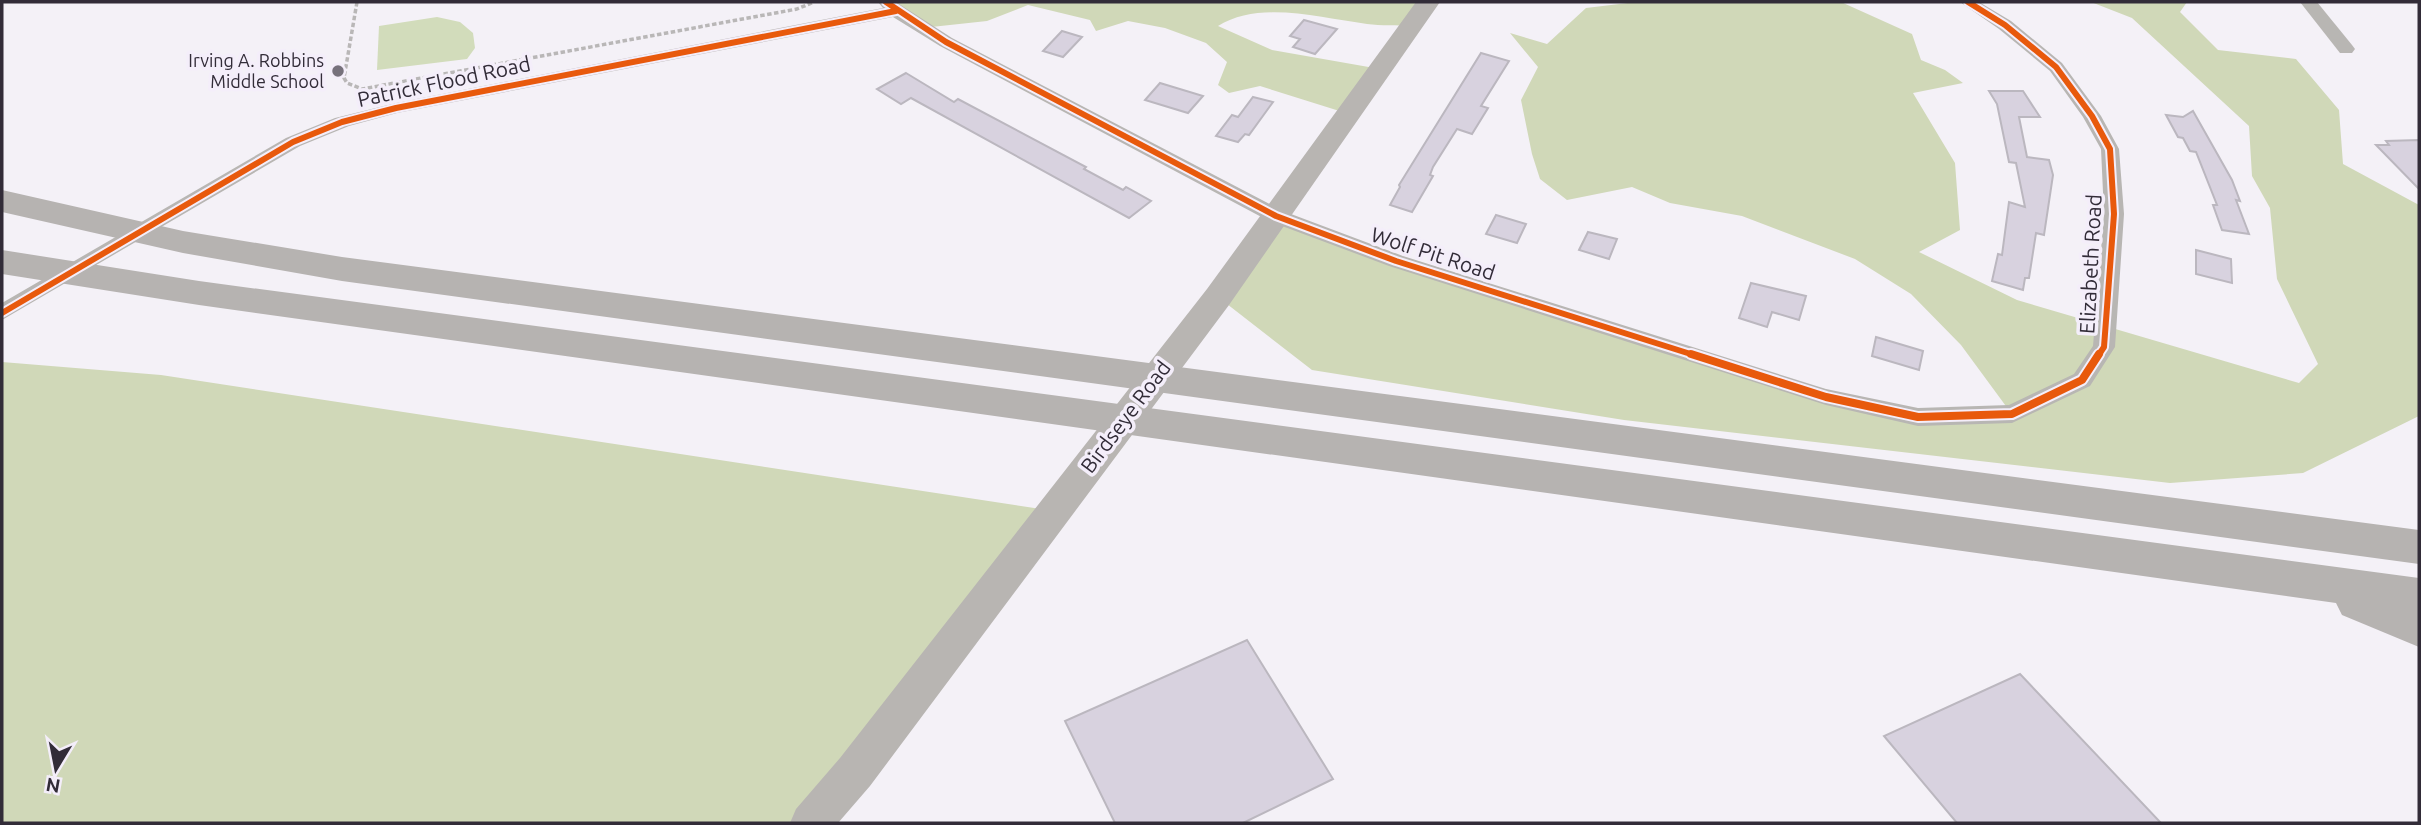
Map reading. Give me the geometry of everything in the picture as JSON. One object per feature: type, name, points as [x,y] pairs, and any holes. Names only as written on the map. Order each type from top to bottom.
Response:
[{"type":"highway","points":[[2,201],[183,242],[342,269],[2419,547]]},
{"type":"highway","points":[[11,263],[118,281],[2419,596]]},
{"type":"highway","points":[[2272,576],[2366,605],[2419,628]]},
{"type":"main road","name":"Birdseye Road","points":[[811,823],[855,772],[1276,216],[1428,2]]},
{"type":"street","name":"Elizabeth Road","points":[[1968,2],[2005,25],[2056,67],[2092,116],[2110,149],[2114,214],[2104,347],[2082,380],[2012,414]]},
{"type":"street","points":[[2308,2],[2346,49]]},
{"type":"street","name":"Wolf Pit Road","points":[[891,7],[1029,88],[1276,216],[1396,261],[1826,397],[1918,417],[2012,414]]},
{"type":"street","name":"Patrick Flood Road","points":[[2,313],[269,155],[342,122],[396,108],[891,7]]},
{"type":"path","points":[[357,2],[344,78],[347,83],[362,89],[797,9],[814,2]]},
{"type":"green space","points":[[886,2],[1428,2],[1411,26],[1372,25],[1271,12],[1235,18],[1218,26],[1272,50],[1380,69],[1349,114],[1260,86],[1229,93],[1218,85],[1227,62],[1206,43],[1165,28],[1128,21],[1096,31],[1090,20],[1028,5],[987,21],[922,28]]},
{"type":"green space","points":[[1636,2],[1841,2],[1912,34],[1921,60],[1945,70],[1963,83],[1913,93],[1955,163],[1960,230],[1919,252],[2017,300],[2299,383],[2318,364],[2277,279],[2270,208],[2252,176],[2249,126],[2132,18],[2091,2],[2187,2],[2180,12],[2218,50],[2296,59],[2339,110],[2343,164],[2419,205],[2419,416],[2303,473],[2170,483],[1624,420],[1312,370],[1218,297],[1276,216],[1396,261],[1918,417],[2011,413],[1961,345],[1911,294],[1855,259],[1742,216],[1670,203],[1632,187],[1567,200],[1540,179],[1521,100],[1538,67],[1510,33],[1547,44],[1586,8]]},
{"type":"green space","points":[[437,17],[460,22],[473,33],[475,48],[467,59],[377,70],[379,26]]},
{"type":"green space","points":[[2,362],[161,375],[1054,511],[855,772],[811,823],[2,823]]},
{"type":"building","points":[[1304,20],[1337,29],[1315,54],[1293,47],[1300,39],[1290,36]]},
{"type":"building","points":[[1062,31],[1082,37],[1063,57],[1043,51]]},
{"type":"building","points":[[1481,53],[1509,61],[1481,106],[1488,108],[1472,134],[1457,129],[1433,167],[1430,175],[1433,176],[1412,212],[1390,205],[1399,185]]},
{"type":"building","points":[[906,73],[954,102],[958,99],[1086,167],[1084,169],[1123,190],[1126,187],[1151,201],[1129,218],[911,98],[901,104],[877,89]]},
{"type":"building","points":[[1160,83],[1203,96],[1188,113],[1145,100]]},
{"type":"building","points":[[1989,91],[2023,91],[2040,117],[2019,117],[2027,157],[2049,160],[2053,175],[2044,235],[2036,233],[2029,278],[2025,278],[2023,290],[1992,281],[1998,254],[2002,255],[2009,202],[2025,207],[2016,163],[2009,162],[1997,104]]},
{"type":"building","points":[[1253,97],[1273,102],[1249,135],[1245,134],[1238,142],[1216,136],[1232,115],[1238,117]]},
{"type":"building","points":[[2193,111],[2232,180],[2240,201],[2236,200],[2249,234],[2222,230],[2213,205],[2217,205],[2196,152],[2190,151],[2183,138],[2178,137],[2166,115],[2183,117]]},
{"type":"building","points":[[2419,140],[2419,189],[2376,145],[2389,145],[2386,141]]},
{"type":"building","points":[[1496,215],[1526,224],[1517,243],[1486,234]]},
{"type":"building","points":[[1588,232],[1617,239],[1609,259],[1579,250]]},
{"type":"building","points":[[2196,250],[2231,259],[2232,283],[2196,274]]},
{"type":"building","points":[[1751,283],[1806,296],[1799,320],[1772,312],[1767,327],[1739,318]]},
{"type":"building","points":[[1876,337],[1923,351],[1919,370],[1872,356]]},
{"type":"building","points":[[1247,640],[1333,779],[1243,823],[1115,823],[1065,721]]},
{"type":"building","points":[[2020,674],[2161,823],[1957,823],[1884,736]]},
{"type":"cycle path","points":[[886,2],[946,42],[1276,216],[1396,261],[1826,397],[1918,417],[2012,414],[2082,380],[2104,347],[2114,214],[2110,149],[2092,116],[2056,67],[2005,25],[1968,2]]},
{"type":"cycle path","points":[[2,313],[293,142],[342,122],[396,108],[896,11]]},
{"type":"place","name":"Irving A. Robbins Middle School","points":[[338,71]]}]
